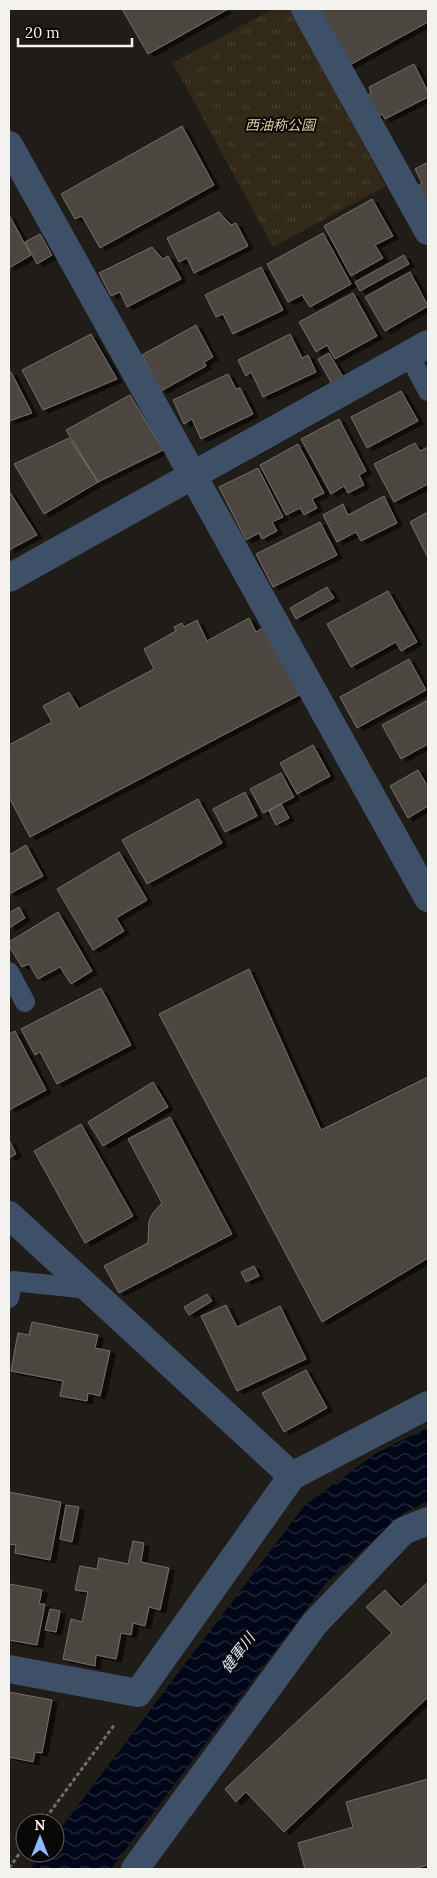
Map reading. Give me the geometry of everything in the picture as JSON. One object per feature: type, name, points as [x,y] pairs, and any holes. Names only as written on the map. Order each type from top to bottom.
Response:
[{"type":"street","points":[[305,9],[428,231]]},
{"type":"street","points":[[9,145],[428,898]]},
{"type":"street","points":[[9,578],[419,349]]},
{"type":"street","points":[[9,1215],[292,1476]]},
{"type":"street","points":[[9,1669],[138,1693],[292,1476],[428,1405]]},
{"type":"street","points":[[135,1869],[315,1622],[403,1531],[428,1520]]},
{"type":"lane","points":[[419,349],[428,391]]},
{"type":"lane","points":[[9,972],[25,1002]]},
{"type":"lane","points":[[9,1298],[13,1281],[89,1289]]},
{"type":"path","points":[[49,1813],[138,1693]]},
{"type":"green space","name":"西油称公園","points":[[273,9],[290,9],[386,186],[273,247],[173,63]]},
{"type":"water","name":"健軍川","points":[[428,1427],[428,1501],[404,1513],[326,1583],[111,1869],[30,1869],[34,1863],[65,1863],[65,1823],[305,1505],[375,1454]]},
{"type":"building","points":[[122,9],[228,9],[148,54]]},
{"type":"building","points":[[320,9],[428,9],[428,22],[346,67]]},
{"type":"building","points":[[414,64],[428,92],[428,97],[385,119],[382,114],[375,118],[364,97],[371,93],[369,87]]},
{"type":"building","points":[[182,126],[214,185],[100,248],[82,216],[75,219],[61,194]]},
{"type":"building","points":[[428,162],[428,209],[416,187],[422,183],[415,169]]},
{"type":"building","points":[[372,199],[393,236],[375,245],[383,258],[351,276],[324,226]]},
{"type":"building","points":[[219,212],[231,225],[236,223],[248,246],[194,273],[187,258],[179,262],[167,238]]},
{"type":"building","points":[[9,215],[31,255],[9,268]]},
{"type":"building","points":[[323,233],[351,284],[310,307],[302,295],[288,302],[267,264]]},
{"type":"building","points":[[40,234],[52,255],[37,264],[25,242]]},
{"type":"building","points":[[152,247],[163,259],[168,256],[181,279],[127,307],[120,292],[111,296],[99,273]]},
{"type":"building","points":[[404,255],[409,264],[360,291],[355,282]]},
{"type":"building","points":[[261,267],[283,310],[233,334],[223,314],[216,317],[205,295]]},
{"type":"building","points":[[410,272],[428,306],[385,331],[365,297]]},
{"type":"building","points":[[353,293],[377,336],[335,359],[327,345],[316,352],[299,322]]},
{"type":"building","points":[[196,325],[213,357],[204,362],[206,366],[161,391],[142,355]]},
{"type":"building","points":[[91,334],[117,379],[43,410],[22,370]]},
{"type":"building","points":[[290,334],[302,358],[308,355],[316,372],[263,397],[251,372],[246,376],[238,360]]},
{"type":"building","points":[[329,353],[343,377],[332,384],[318,359]]},
{"type":"building","points":[[11,372],[32,413],[9,421],[9,373]]},
{"type":"building","points":[[228,374],[236,389],[240,388],[253,414],[201,439],[192,419],[184,424],[173,400]]},
{"type":"building","points":[[401,391],[418,421],[367,448],[351,417]]},
{"type":"building","points":[[130,395],[163,450],[98,482],[66,430]]},
{"type":"building","points":[[339,419],[366,471],[359,475],[364,485],[348,493],[344,486],[331,494],[301,439]]},
{"type":"building","points":[[69,438],[98,482],[44,514],[14,464]]},
{"type":"building","points":[[415,443],[420,451],[428,447],[428,484],[394,502],[374,464]]},
{"type":"building","points":[[298,444],[324,493],[312,499],[317,508],[304,515],[300,508],[286,515],[260,465]]},
{"type":"building","points":[[258,468],[283,517],[272,522],[277,531],[262,539],[259,533],[246,540],[219,487]]},
{"type":"building","points":[[9,491],[37,535],[9,550]]},
{"type":"building","points":[[384,496],[397,523],[361,541],[356,532],[337,542],[323,515],[343,504],[348,515]]},
{"type":"building","points":[[428,512],[428,558],[410,522]]},
{"type":"building","points":[[320,522],[337,555],[273,587],[256,554]]},
{"type":"building","points":[[327,587],[334,598],[296,619],[290,608]]},
{"type":"building","points":[[388,591],[417,642],[401,651],[396,642],[351,667],[327,624]]},
{"type":"building","points":[[249,618],[256,632],[265,627],[301,694],[30,837],[9,797],[9,745],[52,722],[43,706],[69,692],[79,709],[154,669],[144,649],[176,631],[174,627],[182,623],[184,627],[197,620],[207,641]]},
{"type":"building","points":[[409,659],[426,690],[357,728],[340,697]]},
{"type":"building","points":[[428,700],[428,744],[401,759],[382,725]]},
{"type":"building","points":[[313,745],[330,776],[297,794],[280,763]]},
{"type":"building","points":[[418,770],[428,787],[428,806],[408,818],[390,786]]},
{"type":"building","points":[[281,773],[294,797],[263,813],[250,789]]},
{"type":"building","points":[[245,792],[257,816],[225,832],[213,809]]},
{"type":"building","points":[[198,799],[222,843],[147,884],[122,840]]},
{"type":"building","points":[[281,804],[289,818],[276,825],[269,811]]},
{"type":"building","points":[[26,845],[43,876],[9,894],[9,855]]},
{"type":"building","points":[[119,852],[147,900],[116,918],[124,931],[93,950],[57,889]]},
{"type":"building","points":[[19,907],[25,918],[9,928],[9,913]]},
{"type":"building","points":[[58,912],[92,971],[71,984],[60,967],[38,979],[29,964],[22,967],[9,946],[9,942]]},
{"type":"building","points":[[249,969],[321,1130],[428,1077],[428,1258],[322,1322],[159,1014]]},
{"type":"building","points":[[101,988],[131,1045],[57,1084],[40,1052],[35,1055],[21,1029]]},
{"type":"building","points":[[15,1031],[46,1090],[9,1110],[9,1034]]},
{"type":"building","points":[[153,1082],[168,1107],[103,1146],[88,1122]]},
{"type":"building","points":[[170,1117],[232,1234],[119,1293],[104,1266],[148,1243],[149,1221],[162,1203],[128,1139]]},
{"type":"building","points":[[81,1124],[133,1216],[85,1243],[34,1151]]},
{"type":"building","points":[[9,1140],[16,1154],[9,1158]]},
{"type":"building","points":[[254,1266],[259,1276],[246,1282],[241,1272]]},
{"type":"building","points":[[207,1294],[212,1301],[189,1315],[184,1307]]},
{"type":"building","points":[[226,1305],[237,1327],[280,1306],[306,1359],[237,1391],[201,1316]]},
{"type":"building","points":[[32,1322],[98,1335],[95,1348],[110,1351],[100,1396],[88,1393],[87,1401],[60,1396],[63,1381],[11,1371],[18,1333],[29,1335]]},
{"type":"building","points":[[306,1370],[327,1408],[284,1432],[262,1393]]},
{"type":"building","points":[[9,1492],[61,1502],[50,1560],[15,1553],[16,1545],[9,1544]]},
{"type":"building","points":[[66,1505],[79,1507],[72,1542],[60,1539]]},
{"type":"building","points":[[133,1541],[144,1543],[141,1562],[169,1568],[160,1610],[149,1607],[145,1626],[133,1623],[131,1635],[121,1633],[116,1659],[96,1655],[95,1666],[63,1659],[71,1619],[82,1622],[88,1592],[75,1590],[80,1566],[97,1569],[99,1558],[128,1564]]},
{"type":"building","points":[[428,1582],[428,1697],[284,1832],[246,1792],[236,1802],[225,1789],[392,1633],[366,1607],[385,1590],[401,1607]]},
{"type":"building","points":[[9,1584],[42,1590],[39,1604],[45,1604],[37,1645],[9,1640]]},
{"type":"building","points":[[50,1609],[60,1611],[56,1632],[45,1630]]},
{"type":"building","points":[[9,1692],[52,1700],[42,1753],[35,1752],[33,1762],[9,1757]]},
{"type":"building","points":[[428,1779],[428,1865],[413,1869],[305,1869],[298,1843],[353,1827],[346,1802]]}]
